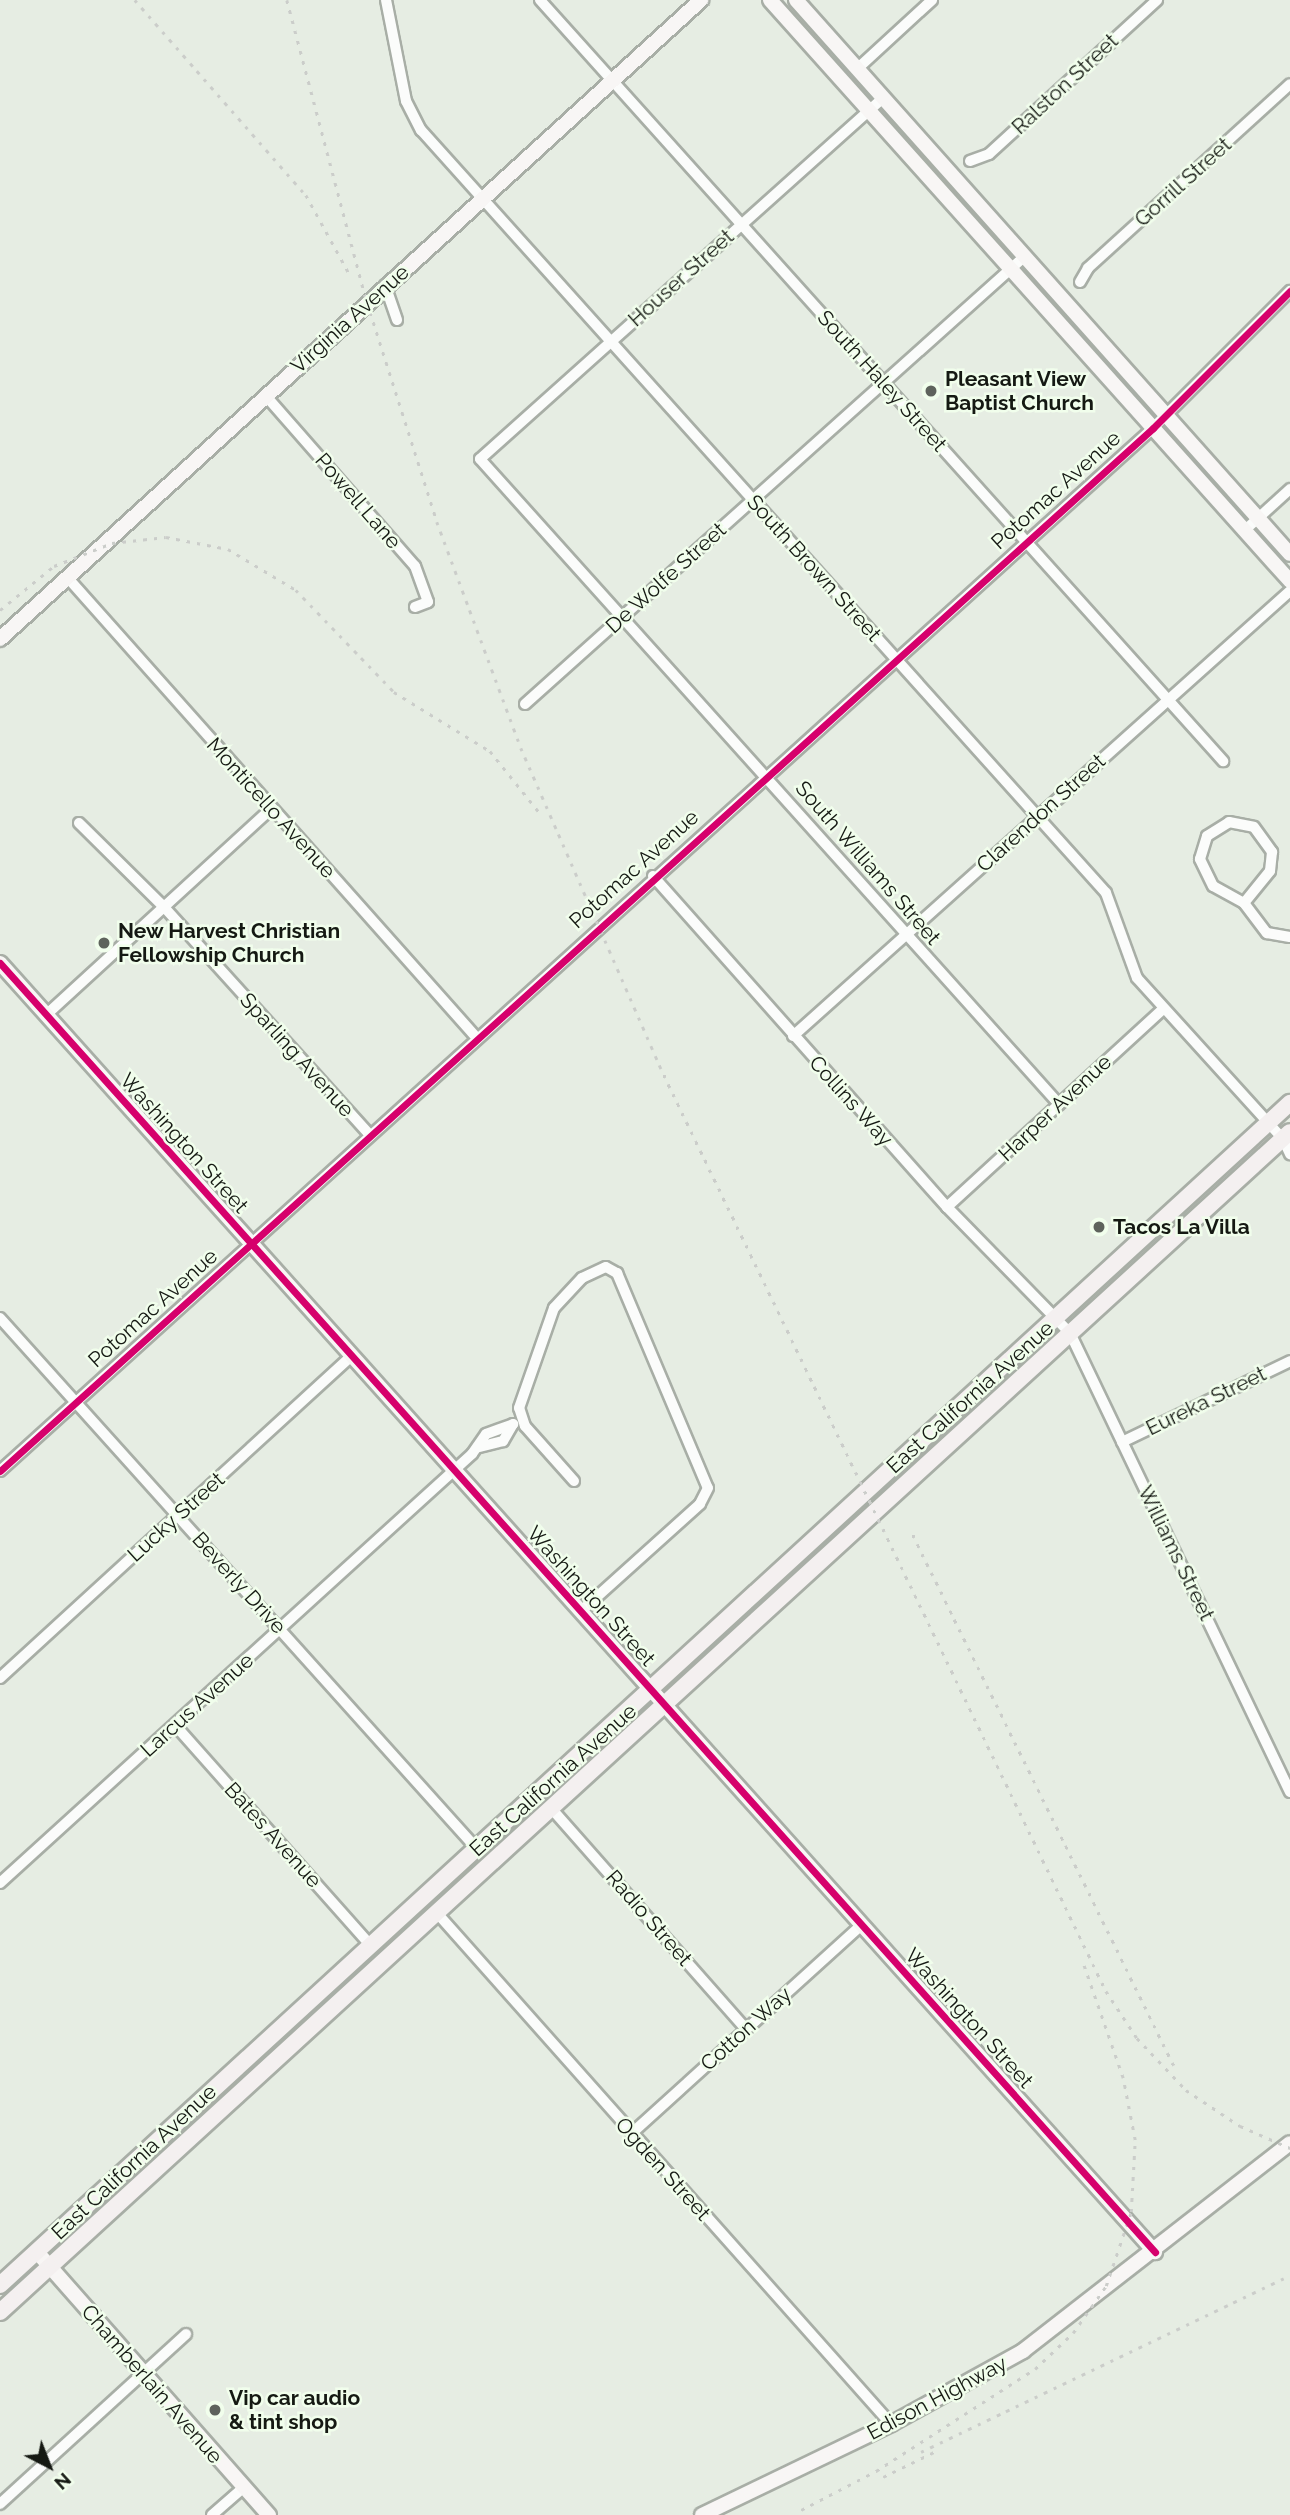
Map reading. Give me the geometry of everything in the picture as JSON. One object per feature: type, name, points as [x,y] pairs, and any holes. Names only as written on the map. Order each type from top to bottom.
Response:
[{"type":"main road","name":"East California Avenue","points":[[0,2285],[1290,1104]]},
{"type":"main road","name":"East California Avenue","points":[[0,2312],[1070,1333],[1288,1142]]},
{"type":"main road","points":[[319,2020],[328,2000],[368,1963],[371,1946]]},
{"type":"main road","points":[[260,2075],[262,2058],[311,2001]]},
{"type":"street","name":"South Brown Street","points":[[386,0],[412,116],[483,200],[1106,894],[1130,965],[1163,1009],[1288,1142]]},
{"type":"street","name":"South Haley Street","points":[[540,0],[1223,761]]},
{"type":"street","name":"Virginia Avenue","points":[[0,639],[385,285],[483,200],[701,0]]},
{"type":"street","points":[[770,0],[1290,581]]},
{"type":"street","points":[[796,0],[1290,554]]},
{"type":"street","points":[[857,69],[932,0]]},
{"type":"street","name":"Ralston Street","points":[[970,161],[989,154],[1157,0]]},
{"type":"street","name":"Gorrill Street","points":[[1080,282],[1088,268],[1290,84]]},
{"type":"street","name":"Houser Street","points":[[480,459],[883,98]]},
{"type":"street","name":"De Wolfe Street","points":[[525,704],[1025,256]]},
{"type":"street","points":[[385,285],[397,320]]},
{"type":"street","name":"Potomac Avenue","points":[[0,1471],[653,876],[1153,428],[1290,291]]},
{"type":"street","name":"Powell Lane","points":[[266,396],[415,566],[428,602],[415,607]]},
{"type":"street","name":"South Williams Street","points":[[480,459],[766,774],[1059,1104]]},
{"type":"street","points":[[1245,530],[1290,489]]},
{"type":"street","name":"Monticello Avenue","points":[[67,577],[476,1037]]},
{"type":"street","name":"Clarendon Street","points":[[793,1036],[1290,591]]},
{"type":"street","points":[[46,1015],[271,809]]},
{"type":"street","points":[[1244,903],[1270,871],[1272,852],[1254,827],[1229,822],[1208,836],[1200,859],[1213,886],[1244,903],[1267,933],[1290,937]]},
{"type":"street","name":"Sparling Avenue","points":[[79,823],[164,907],[369,1135]]},
{"type":"street","name":"Collins Way","points":[[653,876],[947,1208],[1056,1319]]},
{"type":"street","name":"Washington Street","points":[[0,963],[1155,2252]]},
{"type":"street","name":"Harper Avenue","points":[[947,1208],[1163,1009]]},
{"type":"street","points":[[479,1447],[503,1441],[517,1421],[519,1408],[554,1308],[591,1272],[611,1268],[708,1488],[700,1504],[581,1611]]},
{"type":"street","name":"Beverly Drive","points":[[0,1318],[477,1849]]},
{"type":"street","name":"Williams Street","points":[[1056,1319],[1070,1333],[1286,1773],[1290,1792]]},
{"type":"street","name":"Lucky Street","points":[[0,1678],[352,1356]]},
{"type":"street","name":"Eureka Street","points":[[1122,1442],[1290,1361]]},
{"type":"street","points":[[479,1447],[495,1427],[517,1421]]},
{"type":"street","points":[[517,1421],[574,1481]]},
{"type":"street","name":"Larcus Avenue","points":[[1,1880],[479,1447]]},
{"type":"street","name":"Bates Avenue","points":[[175,1725],[371,1946]]},
{"type":"street","name":"Radio Street","points":[[551,1808],[746,2029]]},
{"type":"street","name":"Ogden Street","points":[[437,1913],[891,2424]]},
{"type":"street","name":"Cotton Way","points":[[632,2133],[861,1924]]},
{"type":"street","name":"Edison Highway","points":[[702,2515],[891,2424],[1023,2351],[1155,2252],[1290,2143]]},
{"type":"street","name":"Chamberlain Avenue","points":[[37,2252],[269,2515]]},
{"type":"street","points":[[0,2504],[186,2334]]},
{"type":"street","points":[[212,2515],[244,2487]]},
{"type":"railway","points":[[135,0],[306,195],[351,277]]},
{"type":"railway","points":[[287,0],[367,302],[437,522],[521,748],[664,1075],[1106,1991],[1137,2038],[1186,2090],[1240,2126],[1290,2148]]},
{"type":"railway","points":[[0,610],[54,566],[112,543],[166,537],[228,549],[296,590],[394,692],[490,751],[539,812]]},
{"type":"railway","points":[[913,1535],[1177,2072]]},
{"type":"railway","points":[[801,2510],[876,2471],[1035,2369],[1073,2333],[1106,2286],[1131,2212],[1135,2140],[1123,2078],[1084,1966]]},
{"type":"railway","points":[[921,2452],[1290,2275]]},
{"type":"railway","points":[[883,2477],[934,2452]]},
{"type":"cycle path","points":[[0,1471],[1153,428],[1290,291]]},
{"type":"cycle path","points":[[0,963],[1155,2252]]},
{"type":"place","name":"Pleasant View Baptist Church","points":[[931,391]]},
{"type":"place","name":"New Harvest Christian Fellowship Church","points":[[104,943]]},
{"type":"place","name":"Tacos La Villa","points":[[1099,1227]]},
{"type":"place","name":"Vip car audio & tint shop","points":[[215,2410]]}]
